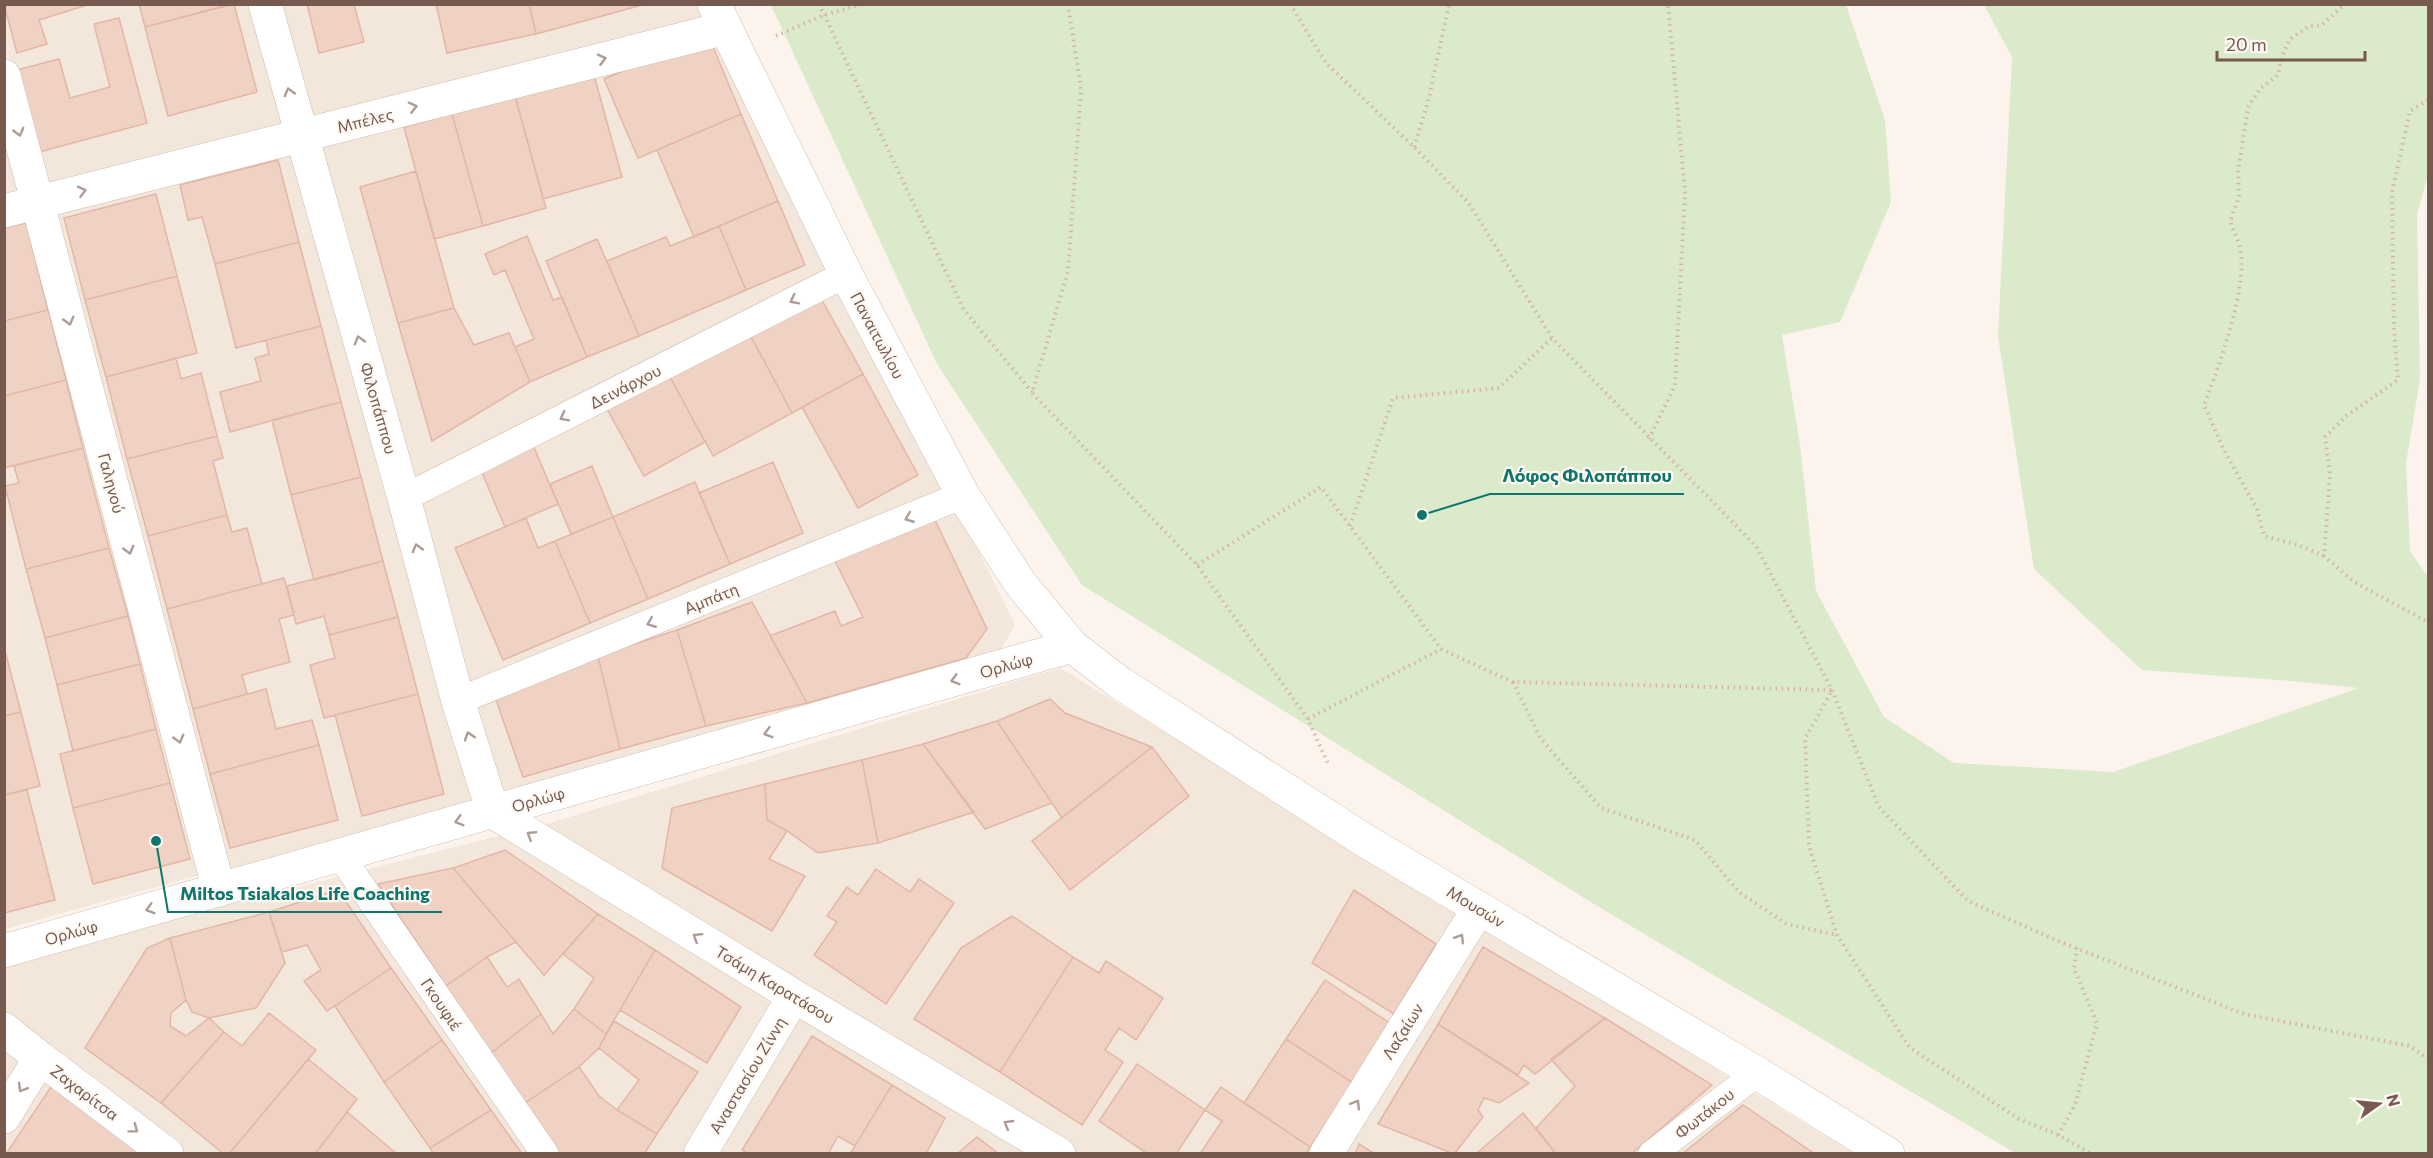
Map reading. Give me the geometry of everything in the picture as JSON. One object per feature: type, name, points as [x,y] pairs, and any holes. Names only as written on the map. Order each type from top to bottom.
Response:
[{"type":"street","name":"Φιλοπάππου","points":[[265,4],[300,136],[404,498],[458,701],[493,812]]},
{"type":"street","name":"Μπέλες","points":[[4,211],[726,28]]},
{"type":"street","name":"Παναιτωλίου","points":[[726,28],[846,274],[963,495],[1020,583],[1072,646]]},
{"type":"street","name":"Γαληνού","points":[[4,76],[219,890]]},
{"type":"street","name":"Ορλώφ","points":[[4,951],[1072,646]]},
{"type":"street","name":"Μουσών","points":[[1072,646],[1120,683],[1364,840],[1757,1073],[1888,1154]]},
{"type":"street","name":"Τσάμη Καρατάσου","points":[[493,812],[794,996],[1059,1154]]},
{"type":"street","name":"Λαζαίων","points":[[1326,1154],[1479,908]]},
{"type":"street","name":"Αναστασίου Ζίννη","points":[[700,1154],[794,996]]},
{"type":"street","name":"Ζαχαρίτσα","points":[[4,1029],[167,1154]]},
{"type":"street","points":[[4,1117],[40,1058]]},
{"type":"lane","name":"Δεινάρχου","points":[[404,498],[846,274]]},
{"type":"lane","name":"Αμπάτη","points":[[458,701],[963,495]]},
{"type":"lane","name":"Γκουφιέ","points":[[340,855],[545,1154]]},
{"type":"lane","name":"Φωτάκου","points":[[1652,1154],[1757,1073]]},
{"type":"path","points":[[819,4],[964,310],[1032,393],[1197,564],[1308,719],[1333,773]]},
{"type":"path","points":[[726,28],[824,15],[863,4]]},
{"type":"path","points":[[1032,393],[1068,271],[1081,90],[1068,4]]},
{"type":"path","points":[[1290,4],[1326,63],[1468,202],[1552,338],[1756,546],[1832,690],[1879,807],[1968,901],[2077,948],[2244,1014],[2410,1046],[2428,1059]]},
{"type":"path","points":[[1414,147],[1428,102],[1449,4]]},
{"type":"path","points":[[1649,439],[1675,385],[1685,193],[1668,4]]},
{"type":"path","points":[[2345,4],[2322,25],[2309,26],[2289,40],[2281,59],[2278,75],[2260,89],[2248,107],[2238,171],[2239,197],[2230,221],[2241,249],[2240,286],[2221,362],[2204,405],[2223,448],[2257,509],[2264,536],[2298,545],[2324,556],[2354,582],[2428,622]]},
{"type":"path","points":[[2324,556],[2330,475],[2325,437],[2346,416],[2398,380],[2394,330],[2392,192],[2410,111],[2428,100]]},
{"type":"path","points":[[1350,526],[1393,398],[1499,388],[1552,338]]},
{"type":"path","points":[[1197,564],[1321,487],[1442,649],[1513,682],[1832,690]]},
{"type":"path","points":[[1308,719],[1442,649]]},
{"type":"path","points":[[1513,682],[1540,739],[1601,808],[1695,840],[1740,893],[1787,924],[1837,935]]},
{"type":"path","points":[[1832,690],[1805,740],[1809,846],[1837,935],[1910,1048],[2019,1119],[2058,1135],[2092,1154]]},
{"type":"path","points":[[2058,1135],[2075,1106],[2097,1023],[2074,969],[2077,948]]},
{"type":"shaded area","points":[[5,5],[708,5],[1015,625],[988,672],[532,799],[196,876],[5,929]]},
{"type":"shaded area","points":[[1060,668],[1853,1153],[5,1154],[5,966],[176,918],[550,823]]},
{"type":"green space","points":[[771,5],[1846,5],[1885,120],[1891,202],[1840,322],[1782,335],[1800,445],[1816,591],[1884,717],[1954,763],[2113,772],[2359,688],[2142,670],[2034,569],[1998,336],[2012,57],[1984,5],[2428,5],[2428,176],[2417,214],[2420,379],[2406,463],[2410,551],[2428,577],[2428,1153],[2015,1153],[1602,909],[1082,585],[937,364]]},
{"type":"building","points":[[4,4],[90,4],[39,20],[47,44],[17,53]]},
{"type":"building","points":[[139,4],[231,4],[145,27]]},
{"type":"building","points":[[234,4],[257,92],[168,116],[145,27]]},
{"type":"building","points":[[307,4],[354,4],[364,42],[319,53]]},
{"type":"building","points":[[436,4],[529,4],[536,34],[447,53]]},
{"type":"building","points":[[529,4],[646,4],[536,34]]},
{"type":"building","points":[[119,18],[147,123],[39,152],[17,70],[59,59],[70,98],[110,87],[94,24]]},
{"type":"building","points":[[708,35],[741,114],[638,158],[604,79]]},
{"type":"building","points":[[594,75],[622,177],[543,199],[515,96]]},
{"type":"building","points":[[515,96],[546,208],[483,226],[452,114]]},
{"type":"building","points":[[452,114],[483,226],[434,239],[404,127]]},
{"type":"building","points":[[741,114],[778,201],[694,237],[657,150]]},
{"type":"building","points":[[278,160],[299,242],[215,264],[202,217],[188,220],[180,185]]},
{"type":"building","points":[[416,171],[454,308],[398,323],[360,187]]},
{"type":"building","points":[[156,194],[177,276],[85,300],[64,218]]},
{"type":"building","points":[[778,201],[805,265],[746,290],[719,226]]},
{"type":"building","points":[[26,223],[48,310],[4,321],[4,228]]},
{"type":"building","points":[[719,226],[746,290],[639,336],[607,261],[666,237],[670,246]]},
{"type":"building","points":[[527,236],[553,300],[562,297],[587,357],[530,382],[515,347],[534,339],[505,270],[494,275],[485,254]]},
{"type":"building","points":[[597,239],[639,336],[587,357],[546,261]]},
{"type":"building","points":[[299,242],[321,326],[236,348],[215,264]]},
{"type":"building","points":[[177,276],[197,353],[106,377],[85,300]]},
{"type":"building","points":[[818,293],[863,374],[792,413],[748,331]]},
{"type":"building","points":[[454,308],[474,345],[509,333],[530,382],[432,441],[398,323]]},
{"type":"building","points":[[48,310],[66,380],[4,396],[4,321]]},
{"type":"building","points":[[321,326],[341,402],[230,432],[220,392],[261,381],[255,358],[269,354],[266,340]]},
{"type":"building","points":[[748,331],[792,413],[713,456],[669,375]]},
{"type":"building","points":[[176,358],[181,379],[201,373],[217,436],[127,459],[106,377]]},
{"type":"building","points":[[863,374],[918,475],[858,508],[802,407]]},
{"type":"building","points":[[669,375],[705,442],[644,476],[607,409]]},
{"type":"building","points":[[66,380],[83,448],[4,468],[4,396]]},
{"type":"building","points":[[341,402],[361,477],[291,495],[272,420]]},
{"type":"building","points":[[217,436],[223,458],[213,461],[227,515],[148,536],[127,459]]},
{"type":"building","points":[[533,445],[558,504],[505,527],[480,468]]},
{"type":"building","points":[[83,448],[109,548],[26,569],[5,486],[19,483],[14,466]]},
{"type":"building","points":[[773,462],[803,533],[730,564],[699,493]]},
{"type":"building","points":[[592,466],[613,517],[571,534],[550,484]]},
{"type":"building","points":[[361,477],[383,561],[314,580],[291,495]]},
{"type":"building","points":[[695,482],[730,564],[648,599],[613,517]]},
{"type":"building","points":[[227,515],[232,532],[247,528],[262,584],[167,609],[148,536]]},
{"type":"building","points":[[613,517],[648,599],[590,623],[555,541]]},
{"type":"building","points":[[526,518],[538,548],[555,541],[590,623],[503,660],[455,548]]},
{"type":"building","points":[[934,518],[987,629],[966,658],[807,703],[770,636],[835,611],[841,626],[863,617],[834,559]]},
{"type":"building","points":[[109,548],[128,616],[45,638],[26,569]]},
{"type":"building","points":[[383,561],[398,617],[329,635],[324,616],[296,624],[287,586]]},
{"type":"building","points":[[284,578],[294,615],[279,619],[290,662],[242,675],[247,694],[193,709],[167,609]]},
{"type":"building","points":[[752,602],[807,703],[706,726],[677,630]]},
{"type":"building","points":[[128,616],[140,664],[57,685],[45,638]]},
{"type":"building","points":[[398,617],[418,694],[324,718],[310,665],[335,658],[329,635]]},
{"type":"building","points":[[677,630],[706,726],[620,749],[598,656]]},
{"type":"building","points":[[4,647],[21,712],[4,716]]},
{"type":"building","points":[[598,656],[620,749],[523,777],[495,697]]},
{"type":"building","points":[[140,664],[156,729],[73,751],[57,685]]},
{"type":"building","points":[[266,689],[276,729],[312,720],[319,745],[210,774],[193,709]]},
{"type":"building","points":[[418,694],[444,794],[362,816],[335,715]]},
{"type":"building","points":[[1050,699],[1065,713],[1152,747],[1062,818],[997,721]]},
{"type":"building","points":[[21,712],[40,786],[4,795],[4,716]]},
{"type":"building","points":[[997,721],[1052,803],[985,829],[923,744]]},
{"type":"building","points":[[156,729],[170,783],[73,808],[60,754]]},
{"type":"building","points":[[923,744],[974,812],[878,843],[862,760]]},
{"type":"building","points":[[319,745],[338,820],[230,848],[210,774]]},
{"type":"building","points":[[1152,747],[1189,796],[1070,890],[1032,841]]},
{"type":"building","points":[[862,760],[878,843],[818,853],[767,820],[765,784]]},
{"type":"building","points":[[170,783],[190,859],[93,884],[73,808]]},
{"type":"building","points":[[765,784],[767,820],[787,831],[769,859],[805,876],[772,931],[662,868],[672,808]]},
{"type":"building","points":[[27,790],[55,900],[4,913],[4,795]]},
{"type":"building","points":[[505,850],[598,914],[544,975],[453,868]]},
{"type":"building","points":[[453,868],[516,942],[487,957],[446,986],[378,884]]},
{"type":"building","points":[[876,869],[910,892],[919,879],[954,903],[886,1004],[814,955],[837,922],[827,916],[847,887],[858,895]]},
{"type":"building","points":[[338,890],[391,968],[327,1011],[304,981],[321,970],[307,945],[282,952],[269,912]]},
{"type":"building","points":[[1354,890],[1436,944],[1394,1014],[1312,963]]},
{"type":"building","points":[[269,912],[285,963],[256,1008],[209,1018],[192,1012],[186,1000],[170,938]]},
{"type":"building","points":[[598,914],[655,950],[606,1034],[574,1009],[594,978],[563,954]]},
{"type":"building","points":[[1012,916],[1073,957],[1000,1072],[914,1019],[961,948]]},
{"type":"building","points":[[170,938],[186,1000],[171,1013],[170,1026],[186,1036],[209,1018],[224,1032],[161,1103],[85,1048],[147,948]]},
{"type":"building","points":[[1483,947],[1605,1018],[1535,1074],[1524,1065],[1518,1075],[1438,1024]]},
{"type":"building","points":[[655,950],[741,1007],[707,1063],[620,1010]]},
{"type":"building","points":[[487,957],[507,987],[519,979],[541,1014],[491,1053],[446,986]]},
{"type":"building","points":[[1073,957],[1099,973],[1106,961],[1163,998],[1136,1040],[1119,1028],[1105,1050],[1123,1062],[1082,1125],[1000,1072]]},
{"type":"building","points":[[391,968],[442,1040],[384,1082],[335,1006]]},
{"type":"building","points":[[1325,980],[1391,1024],[1353,1083],[1286,1039]]},
{"type":"building","points":[[574,1009],[606,1034],[599,1048],[579,1067],[525,1103],[491,1053],[541,1014],[553,1034]]},
{"type":"building","points":[[269,1013],[316,1050],[229,1154],[224,1154],[161,1103],[224,1032],[242,1046]]},
{"type":"building","points":[[1605,1018],[1712,1085],[1631,1154],[1556,1154],[1536,1128],[1575,1086],[1551,1059]]},
{"type":"building","points":[[614,1021],[698,1072],[657,1134],[617,1110],[639,1080],[599,1048]]},
{"type":"building","points":[[1438,1024],[1529,1083],[1499,1103],[1484,1098],[1478,1110],[1483,1117],[1454,1154],[1378,1124]]},
{"type":"building","points":[[812,1036],[892,1085],[855,1146],[838,1136],[828,1154],[749,1154],[742,1150]]},
{"type":"building","points":[[1286,1039],[1353,1083],[1310,1147],[1244,1103]]},
{"type":"building","points":[[442,1040],[491,1110],[430,1148],[384,1082]]},
{"type":"building","points":[[308,1059],[357,1099],[315,1154],[229,1154]]},
{"type":"building","points":[[1137,1064],[1205,1110],[1176,1154],[1148,1154],[1099,1121]]},
{"type":"building","points":[[579,1067],[599,1096],[617,1110],[657,1134],[644,1154],[559,1154],[525,1103]]},
{"type":"building","points":[[53,1084],[143,1154],[6,1154]]},
{"type":"building","points":[[892,1085],[945,1118],[926,1154],[850,1154]]},
{"type":"building","points":[[1221,1087],[1310,1147],[1306,1154],[1200,1154],[1222,1121],[1205,1110]]},
{"type":"building","points":[[1743,1105],[1812,1152],[1811,1154],[1682,1154]]},
{"type":"building","points":[[491,1110],[522,1154],[434,1154],[430,1148]]},
{"type":"building","points":[[347,1112],[397,1154],[315,1154]]},
{"type":"building","points":[[1523,1113],[1556,1154],[1476,1154]]},
{"type":"building","points":[[977,1137],[999,1154],[957,1154]]},
{"type":"building","points":[[1359,1144],[1375,1154],[1355,1154]]},
{"type":"place","name":"Λόφος Φιλοπάππου","points":[[1422,515]]},
{"type":"place","name":"Miltos Tsiakalos Life Coaching","points":[[156,841]]}]
